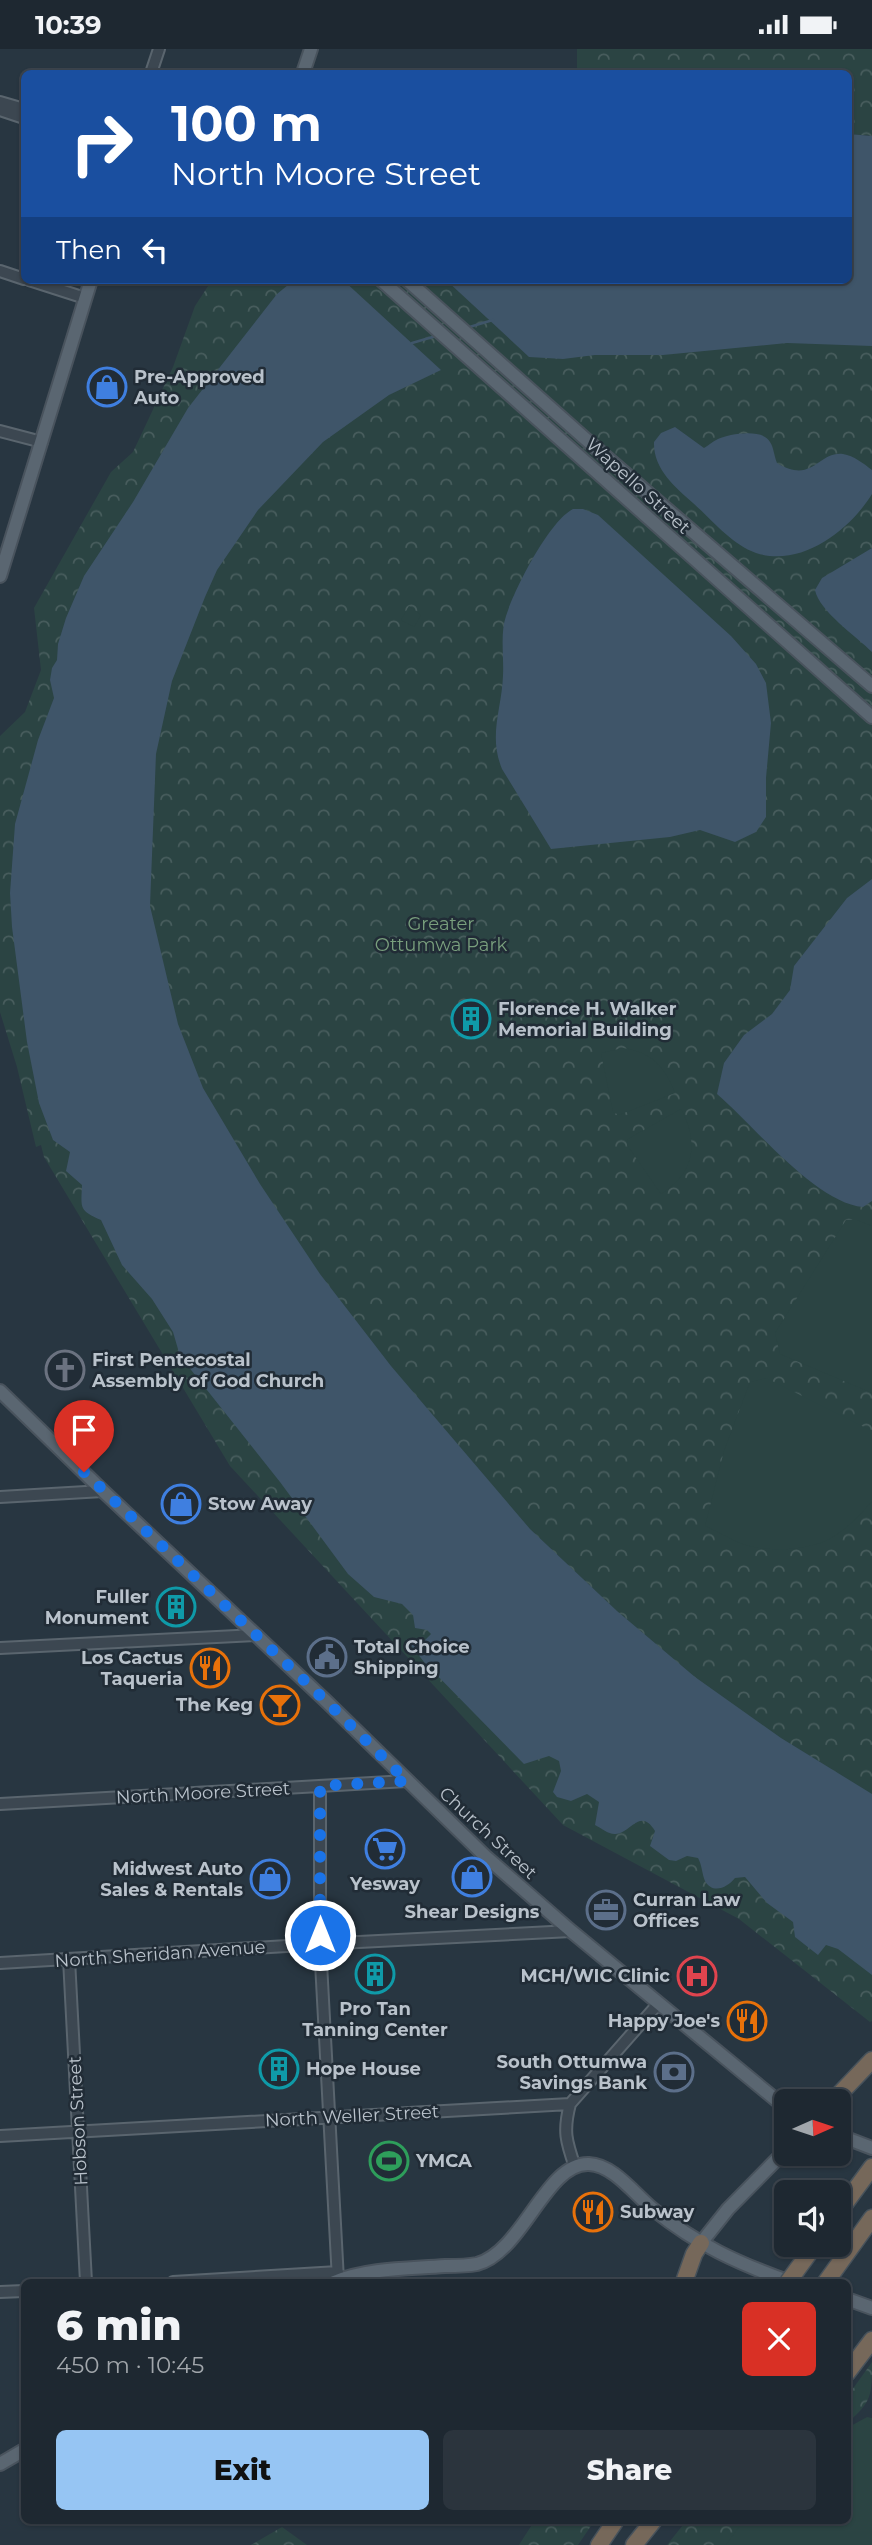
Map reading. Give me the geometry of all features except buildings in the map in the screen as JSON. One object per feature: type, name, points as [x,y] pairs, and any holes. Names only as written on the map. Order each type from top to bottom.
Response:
[{"type":"highway","points":[[844,2089],[872,2060]]},
{"type":"highway","points":[[851,2195],[872,2167]]},
{"type":"highway","points":[[827,2279],[872,2218]]},
{"type":"highway","points":[[685,2279],[701,2243]]},
{"type":"highway","points":[[791,2279],[807,2257]]},
{"type":"highway","points":[[851,2369],[872,2340]]},
{"type":"highway","points":[[599,2545],[613,2524]]},
{"type":"highway","points":[[634,2545],[652,2524]]},
{"type":"main road","points":[[306,70],[311,49]]},
{"type":"main road","points":[[0,576],[90,284]]},
{"type":"main road","name":"Wapello Street","points":[[385,284],[872,717]]},
{"type":"main road","name":"Wapello Street","points":[[412,284],[590,443],[872,687]]},
{"type":"main road","name":"Church Street","points":[[0,1391],[485,1856],[658,2004],[774,2098]]},
{"type":"main road","points":[[851,2140],[872,2148]]},
{"type":"main road","points":[[701,2243],[728,2209],[774,2162]]},
{"type":"main road","points":[[337,2278],[374,2271],[477,2264],[502,2251],[552,2186],[575,2167],[586,2164],[607,2169],[653,2209],[701,2243],[744,2265],[781,2279]]},
{"type":"main road","points":[[851,2300],[872,2308]]},
{"type":"main road","points":[[0,2464],[21,2452]]},
{"type":"street","points":[[152,70],[159,49]]},
{"type":"street","points":[[0,102],[21,108]]},
{"type":"street","points":[[0,110],[21,117]]},
{"type":"street","points":[[0,271],[21,277]]},
{"type":"street","points":[[42,284],[85,298]]},
{"type":"street","points":[[0,431],[41,442]]},
{"type":"street","points":[[0,1497],[103,1491]]},
{"type":"street","points":[[0,1648],[257,1635]]},
{"type":"street","name":"North Moore Street","points":[[0,1804],[407,1781]]},
{"type":"street","points":[[296,2279],[337,2278],[320,1944],[320,1786]]},
{"type":"street","name":"North Sheridan Avenue","points":[[0,1963],[571,1931]]},
{"type":"street","name":"Hobson Street","points":[[69,1959],[86,2279]]},
{"type":"street","points":[[575,2167],[566,2142],[564,2125],[570,2104],[658,2004]]},
{"type":"street","name":"North Weller Street","points":[[0,2136],[570,2104]]},
{"type":"street","points":[[0,2293],[21,2291]]},
{"type":"green space","points":[[577,49],[872,49],[872,136],[852,134],[852,70],[577,70]]},
{"type":"green space","name":"Greater Ottumwa Park","points":[[872,141],[870,2022],[739,1919],[563,1825],[230,1466],[44,1157],[41,1145],[36,1147],[17,1067],[0,1012],[0,736],[25,712],[41,670],[34,608],[111,472],[133,452],[173,367],[195,306],[209,284],[852,284],[852,262]]},
{"type":"green space","points":[[409,606],[421,615],[414,627],[401,620]]},
{"type":"green space","points":[[623,1048],[642,1053],[656,1062],[675,1093],[619,1115],[613,1112],[601,1053]]},
{"type":"green space","points":[[681,1109],[690,1133],[691,1156],[681,1177],[661,1194],[627,1145],[628,1139]]},
{"type":"green space","points":[[846,1220],[857,1220],[872,1226],[872,1393],[780,1354],[775,1333]]},
{"type":"green space","points":[[766,1378],[872,1431],[872,1501],[842,1530],[811,1546],[774,1549],[750,1546],[705,1526],[724,1451],[750,1382]]},
{"type":"green space","points":[[872,2362],[869,2397],[851,2419],[851,2391]]},
{"type":"green space","points":[[867,2417],[872,2418],[872,2545],[726,2545],[741,2524],[851,2524],[851,2426]]},
{"type":"green space","points":[[532,2524],[592,2524],[578,2545],[519,2545]]},
{"type":"green space","points":[[684,2524],[742,2524],[727,2545],[667,2545]]},
{"type":"green space","points":[[282,2527],[307,2545],[251,2545]]},
{"type":"water","points":[[852,134],[872,136],[872,346],[787,343],[663,355],[595,355],[563,359],[529,357],[450,284],[852,284]]},
{"type":"water","points":[[289,284],[347,284],[441,370],[389,395],[323,442],[258,510],[217,570],[205,597],[172,681],[156,754],[150,906],[178,1024],[203,1088],[260,1184],[320,1274],[391,1366],[530,1529],[617,1611],[695,1677],[781,1738],[872,1794],[872,1975],[838,1949],[826,1945],[818,1955],[795,1937],[793,1922],[767,1903],[745,1877],[735,1878],[716,1889],[705,1881],[698,1858],[687,1856],[676,1861],[669,1860],[650,1846],[655,1831],[645,1821],[616,1834],[595,1825],[599,1802],[587,1794],[571,1801],[557,1797],[553,1792],[561,1771],[559,1761],[549,1756],[524,1764],[424,1662],[406,1639],[425,1640],[431,1634],[427,1630],[415,1628],[413,1615],[402,1604],[374,1597],[348,1574],[280,1482],[180,1356],[173,1332],[152,1299],[122,1265],[101,1220],[83,1208],[82,1185],[66,1171],[70,1152],[53,1140],[39,1103],[27,1042],[10,893],[15,824],[38,740],[54,698],[50,680],[57,660],[58,644],[84,576],[133,502],[188,408],[277,294]]},
{"type":"water","points":[[675,427],[704,448],[730,435],[760,435],[770,442],[777,463],[789,469],[807,469],[834,454],[847,455],[872,470],[872,494],[851,521],[823,543],[790,555],[756,553],[738,544],[722,531],[672,484],[661,469],[654,442],[661,433]]},
{"type":"water","points":[[573,509],[583,509],[598,515],[731,636],[756,664],[766,683],[771,723],[766,817],[756,832],[735,842],[700,830],[670,837],[551,849],[502,769],[496,733],[502,687],[504,623],[516,590],[543,541]]},
{"type":"water","points":[[872,548],[872,652],[831,615],[815,590],[822,578]]},
{"type":"water","points":[[872,879],[872,1201],[863,1207],[845,1202],[806,1178],[717,1094],[724,1063],[744,1035],[772,1014],[790,990],[794,966],[847,898]]},
{"type":"waterway","points":[[466,328],[493,320]]},
{"type":"waterway","points":[[412,343],[436,336]]},
{"type":"place","name":"Pre-Approved Auto","points":[[107,387]]},
{"type":"place","name":"Florence H. Walker Memorial Building","points":[[471,1019]]},
{"type":"place","name":"First Pentecostal Assembly of God Church","points":[[65,1370]]},
{"type":"place","name":"Stow Away","points":[[181,1504]]},
{"type":"place","name":"Fuller Monument","points":[[176,1607]]},
{"type":"place","name":"Total Choice Shipping","points":[[327,1657]]},
{"type":"place","name":"Los Cactus Taqueria","points":[[210,1668]]},
{"type":"place","name":"The Keg","points":[[280,1705]]},
{"type":"place","name":"Yesway","points":[[385,1849]]},
{"type":"place","name":"Shear Designs","points":[[472,1877]]},
{"type":"place","name":"Midwest Auto Sales & Rentals","points":[[270,1879]]},
{"type":"place","name":"Curran Law Offices","points":[[606,1910]]},
{"type":"place","name":"Pro Tan Tanning Center","points":[[375,1974]]},
{"type":"place","name":"MCH/WIC Clinic","points":[[697,1976]]},
{"type":"place","name":"Happy Joe's","points":[[747,2021]]},
{"type":"place","name":"Hope House","points":[[279,2069]]},
{"type":"place","name":"South Ottumwa Savings Bank","points":[[674,2072]]},
{"type":"place","name":"YMCA","points":[[389,2161]]},
{"type":"place","name":"Subway","points":[[593,2212]]},
{"type":"route","points":[[84,1472],[407,1781],[320,1786],[320,1935]]}]
